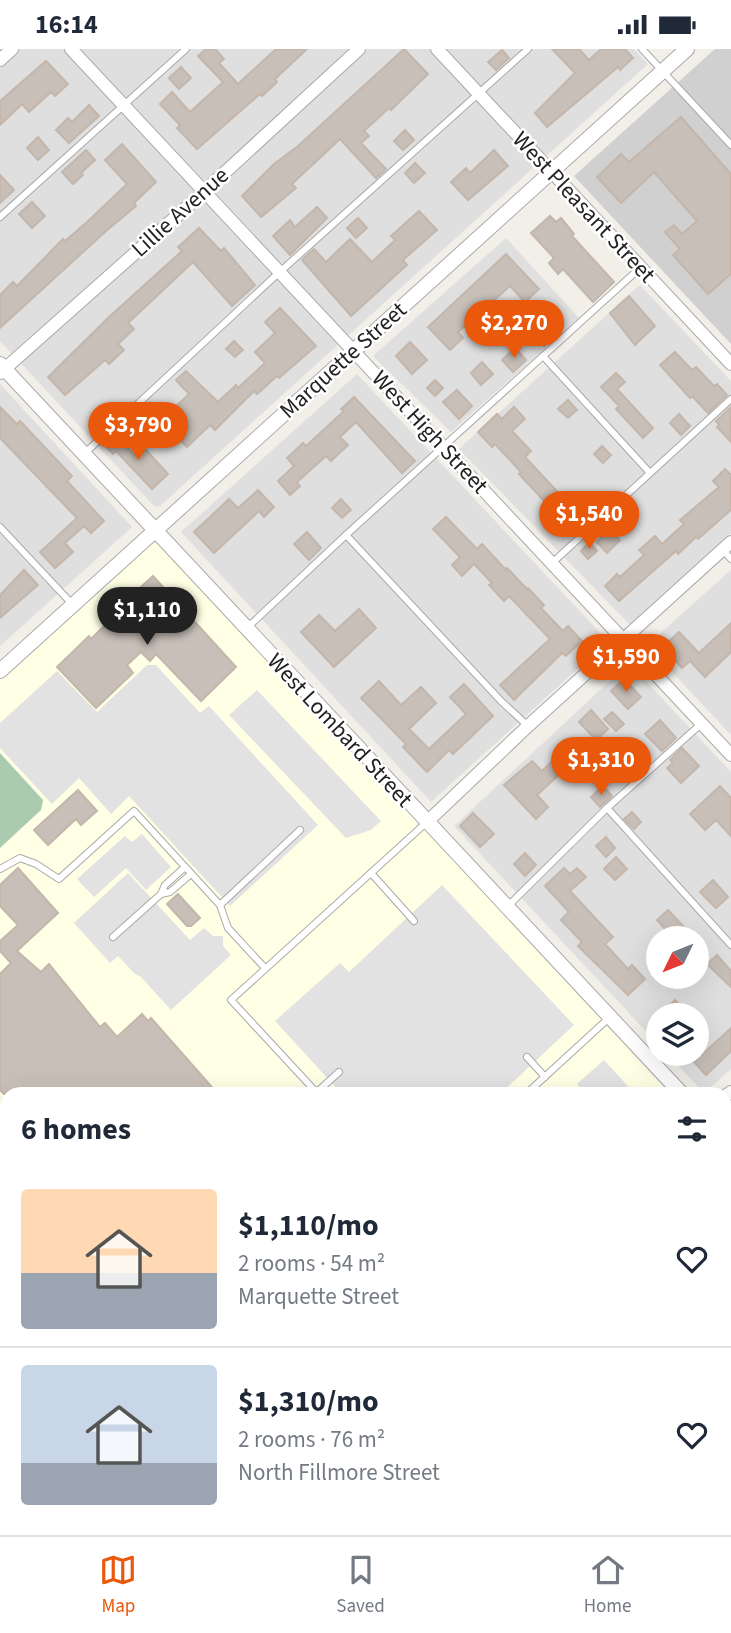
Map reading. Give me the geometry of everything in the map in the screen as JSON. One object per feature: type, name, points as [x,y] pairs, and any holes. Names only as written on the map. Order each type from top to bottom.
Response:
[{"type":"street","points":[[0,60],[12,49]]},
{"type":"street","name":"West High Street","points":[[71,49],[731,755]]},
{"type":"street","name":"Lillie Avenue","points":[[2,369],[204,192],[359,49]]},
{"type":"street","name":"West Pleasant Street","points":[[437,49],[731,364]]},
{"type":"street","name":"Marquette Street","points":[[0,671],[687,49]]},
{"type":"street","name":"West Lombard Street","points":[[2,369],[85,454],[675,1087]]},
{"type":"street","points":[[427,823],[528,726],[728,550]]},
{"type":"lane","points":[[0,218],[186,49]]},
{"type":"lane","points":[[85,454],[279,272],[528,49]]},
{"type":"lane","points":[[642,49],[731,145]]},
{"type":"lane","points":[[246,629],[640,268]]},
{"type":"lane","points":[[543,356],[650,473]]},
{"type":"lane","points":[[552,563],[731,399]]},
{"type":"lane","points":[[0,527],[74,606]]},
{"type":"lane","points":[[346,535],[501,701],[528,726]]},
{"type":"lane","points":[[507,907],[607,808],[701,723]]},
{"type":"lane","points":[[607,808],[731,945]]},
{"type":"lane","points":[[0,869],[20,858],[36,864],[59,879],[134,811],[220,905],[228,928],[265,968]]},
{"type":"lane","points":[[312,1087],[232,1000],[427,823]]},
{"type":"lane","points":[[220,905],[300,830]]},
{"type":"lane","points":[[113,937],[161,894],[165,885],[185,867]]},
{"type":"lane","points":[[161,894],[170,892],[191,873]]},
{"type":"lane","points":[[371,873],[414,921]]},
{"type":"lane","points":[[534,1087],[610,1017]]},
{"type":"lane","points":[[527,1057],[545,1077]]},
{"type":"lane","points":[[324,1087],[339,1072]]},
{"type":"shaded area","points":[[0,49],[634,49],[648,64],[160,506],[154,506],[0,341]]},
{"type":"shaded area","points":[[715,49],[731,49],[731,344],[574,176]]},
{"type":"shaded area","points":[[506,238],[579,318],[451,432],[373,356]]},
{"type":"shaded area","points":[[640,285],[731,381],[731,533],[630,625],[459,449]]},
{"type":"shaded area","points":[[357,374],[608,641],[431,802],[181,532]]},
{"type":"shaded area","points":[[0,384],[132,527],[0,646]]},
{"type":"shaded area","points":[[154,538],[664,1087],[0,1087],[0,678]]},
{"type":"shaded area","points":[[731,570],[731,735],[647,645]]},
{"type":"shaded area","points":[[629,663],[731,772],[731,1069],[711,1087],[698,1087],[678,1066],[709,1066],[709,1003],[646,1003],[646,1031],[454,826]]},
{"type":"shaded area","points":[[147,665],[156,665],[200,713],[209,706],[318,825],[230,906],[129,796],[111,814],[79,778],[52,804],[0,748],[0,723],[57,671],[97,712]]},
{"type":"shaded area","points":[[257,690],[381,821],[371,830],[346,838],[229,715]]},
{"type":"shaded area","points":[[0,753],[43,800],[41,810],[0,848]]},
{"type":"shaded area","points":[[142,834],[171,867],[146,890],[126,868],[94,897],[77,879],[125,836],[132,842]]},
{"type":"shaded area","points":[[128,873],[190,940],[204,928],[213,936],[223,936],[223,946],[231,955],[171,1010],[118,956],[110,963],[74,923]]},
{"type":"shaded area","points":[[442,885],[574,1025],[508,1087],[336,1087],[275,1021],[340,963],[349,972]]},
{"type":"shaded area","points":[[604,1060],[629,1087],[580,1087],[577,1084]]},
{"type":"building","points":[[206,49],[215,49],[224,59],[219,63],[238,84],[276,49],[307,49],[275,79],[277,82],[262,96],[260,94],[197,149],[177,128],[180,125],[160,104],[172,92],[190,112],[223,82],[198,56]]},
{"type":"building","points":[[404,49],[428,74],[391,110],[389,108],[364,131],[369,136],[361,143],[386,169],[376,178],[340,139],[292,184],[296,188],[261,217],[242,196],[274,164],[298,146]]},
{"type":"building","points":[[552,49],[579,49],[589,60],[601,49],[625,49],[633,58],[620,70],[618,67],[547,127],[535,113],[575,73]]},
{"type":"building","points":[[502,50],[509,58],[496,70],[488,62]]},
{"type":"building","points":[[46,61],[68,84],[55,96],[51,92],[29,112],[22,104],[0,125],[0,101]]},
{"type":"building","points":[[181,67],[191,78],[179,89],[169,78]]},
{"type":"building","points":[[89,105],[99,116],[69,143],[56,130],[68,118],[72,122]]},
{"type":"building","points":[[681,117],[731,174],[731,274],[708,294],[673,255],[680,249],[665,232],[674,225],[682,234],[697,221],[654,172],[621,203],[597,177],[621,154],[629,162]]},
{"type":"building","points":[[405,130],[414,140],[403,150],[394,141]]},
{"type":"building","points":[[38,137],[49,150],[38,160],[27,148]]},
{"type":"building","points":[[122,144],[156,182],[134,203],[136,206],[0,328],[0,295],[13,282],[17,286],[63,239],[65,241],[86,223],[127,184],[105,160]]},
{"type":"building","points":[[86,150],[95,160],[73,184],[62,172]]},
{"type":"building","points":[[494,150],[508,166],[468,200],[451,182],[466,168],[470,173]]},
{"type":"building","points":[[415,163],[425,173],[414,183],[405,173]]},
{"type":"building","points":[[0,175],[14,190],[0,203]]},
{"type":"building","points":[[32,202],[45,216],[32,228],[19,214]]},
{"type":"building","points":[[317,207],[327,218],[290,255],[273,236],[290,220],[295,227]]},
{"type":"building","points":[[419,211],[437,230],[403,260],[407,265],[351,316],[302,260],[314,249],[326,262],[350,239],[372,262],[395,240],[391,236]]},
{"type":"building","points":[[550,216],[556,222],[561,218],[574,234],[572,236],[614,282],[593,302],[563,269],[558,274],[549,263],[554,258],[531,233]]},
{"type":"building","points":[[358,218],[367,228],[356,238],[347,228]]},
{"type":"building","points":[[199,228],[221,251],[224,248],[255,285],[232,306],[193,262],[128,323],[134,329],[118,344],[124,350],[109,364],[105,360],[65,395],[48,377],[182,251],[178,247]]},
{"type":"building","points":[[506,254],[539,289],[525,302],[510,286],[458,332],[463,338],[450,350],[428,327]]},
{"type":"building","points":[[629,296],[655,326],[635,345],[610,313]]},
{"type":"building","points":[[280,308],[316,346],[257,394],[254,391],[215,430],[210,425],[187,447],[171,430],[180,423],[170,412],[189,394],[176,380],[186,371],[218,402],[265,363],[255,352],[275,333],[265,322]]},
{"type":"building","points":[[543,326],[553,337],[544,346],[533,335]]},
{"type":"building","points":[[234,341],[243,350],[235,357],[226,349]]},
{"type":"building","points":[[410,342],[427,360],[412,374],[396,356]]},
{"type":"building","points":[[515,348],[526,360],[513,372],[502,360]]},
{"type":"building","points":[[675,352],[692,370],[696,367],[727,395],[708,413],[692,396],[690,398],[660,365]]},
{"type":"building","points":[[482,362],[493,374],[481,385],[471,373]]},
{"type":"building","points":[[616,373],[625,382],[617,389],[653,428],[643,438],[616,409],[619,406],[601,387]]},
{"type":"building","points":[[435,380],[443,388],[435,396],[427,388]]},
{"type":"building","points":[[457,390],[472,406],[459,419],[443,402]]},
{"type":"building","points":[[354,397],[415,461],[402,473],[356,422],[340,437],[348,445],[331,461],[326,456],[297,482],[300,486],[290,495],[278,481],[294,466],[287,458],[303,443],[306,446],[344,411],[341,409]]},
{"type":"building","points":[[568,400],[577,410],[568,418],[558,409]]},
{"type":"building","points":[[0,407],[17,424],[20,421],[72,476],[67,481],[104,521],[91,533],[84,526],[65,543],[73,552],[55,568],[40,552],[77,518],[0,438]]},
{"type":"building","points":[[514,407],[525,419],[512,431],[531,451],[525,457],[584,520],[572,531],[495,444],[492,447],[478,432],[497,414],[502,419]]},
{"type":"building","points":[[731,407],[731,442],[717,427],[719,425],[716,421]]},
{"type":"building","points":[[679,414],[690,426],[681,435],[670,423]]},
{"type":"building","points":[[114,434],[137,458],[146,450],[168,474],[152,489],[116,451],[113,454],[103,444]]},
{"type":"building","points":[[602,446],[611,455],[603,463],[594,454]]},
{"type":"building","points":[[725,469],[731,475],[731,510],[678,554],[676,551],[619,601],[605,586],[617,574],[620,577],[644,555],[639,550],[655,536],[662,544],[684,524],[680,520],[719,487],[713,481]]},
{"type":"building","points":[[258,490],[274,507],[264,517],[259,511],[214,553],[194,532],[229,499],[238,508]]},
{"type":"building","points":[[341,499],[351,510],[342,518],[332,508]]},
{"type":"building","points":[[446,517],[477,549],[482,544],[506,570],[507,568],[528,588],[544,605],[541,608],[563,631],[568,626],[582,641],[566,656],[562,653],[514,700],[500,685],[550,639],[509,596],[504,601],[474,564],[462,576],[452,565],[460,557],[433,529]]},
{"type":"building","points":[[610,530],[620,540],[607,553],[597,542]]},
{"type":"building","points":[[307,532],[321,548],[309,560],[294,544]]},
{"type":"building","points":[[589,543],[597,551],[588,559],[581,551]]},
{"type":"building","points":[[24,570],[38,585],[0,618],[0,595]]},
{"type":"building","points":[[153,576],[236,667],[201,701],[156,654],[150,661],[141,652],[127,665],[133,673],[96,708],[57,667],[89,636],[91,639],[118,612],[116,610]]},
{"type":"building","points":[[359,609],[376,628],[334,667],[301,632],[319,615],[335,631]]},
{"type":"building","points":[[731,623],[731,652],[705,677],[690,661],[682,668],[663,647],[679,632],[699,653]]},
{"type":"building","points":[[624,679],[641,697],[628,709],[611,691]]},
{"type":"building","points":[[379,681],[401,705],[421,687],[436,703],[409,729],[429,749],[466,714],[450,697],[464,684],[493,716],[453,754],[449,750],[427,772],[403,747],[406,744],[361,698]]},
{"type":"building","points":[[591,710],[608,729],[596,740],[579,722]]},
{"type":"building","points":[[612,712],[624,724],[616,731],[604,719]]},
{"type":"building","points":[[660,720],[676,738],[662,751],[645,734]]},
{"type":"building","points":[[569,745],[581,759],[575,765],[582,772],[573,780],[564,770],[537,795],[548,807],[536,819],[504,785],[532,761],[542,771]]},
{"type":"building","points":[[682,748],[699,766],[681,783],[667,768],[673,763],[670,760]]},
{"type":"building","points":[[637,756],[646,766],[637,773],[629,764]]},
{"type":"building","points":[[603,786],[612,796],[600,807],[591,797]]},
{"type":"building","points":[[720,786],[731,798],[731,836],[716,820],[705,830],[690,814]]},
{"type":"building","points":[[78,790],[97,811],[81,825],[76,819],[48,845],[34,830]]},
{"type":"building","points":[[632,812],[641,822],[634,829],[624,819]]},
{"type":"building","points":[[473,813],[494,834],[480,847],[460,826]]},
{"type":"building","points":[[606,837],[615,848],[606,857],[596,846]]},
{"type":"building","points":[[525,853],[536,865],[525,876],[514,864]]},
{"type":"building","points":[[616,857],[627,869],[615,880],[604,869]]},
{"type":"building","points":[[18,868],[58,913],[17,951],[41,972],[49,964],[100,1027],[105,1023],[117,1037],[142,1014],[148,1021],[151,1018],[212,1087],[0,1087],[0,974],[11,963],[0,951],[0,941],[18,925],[0,906],[0,885]]},
{"type":"building","points":[[564,868],[570,874],[577,868],[586,877],[570,891],[613,937],[605,944],[628,969],[632,965],[645,979],[628,995],[578,946],[582,942],[561,920],[569,912],[545,886]]},
{"type":"building","points":[[713,880],[728,897],[716,908],[700,892]]},
{"type":"building","points":[[178,894],[200,918],[191,926],[187,926],[167,904]]},
{"type":"building","points":[[668,910],[683,926],[662,926],[657,920]]},
{"type":"building","points":[[717,955],[731,971],[731,987],[709,966],[709,962]]},
{"type":"building","points":[[731,1028],[731,1051],[706,1075],[698,1066],[709,1066],[709,1048]]}]
